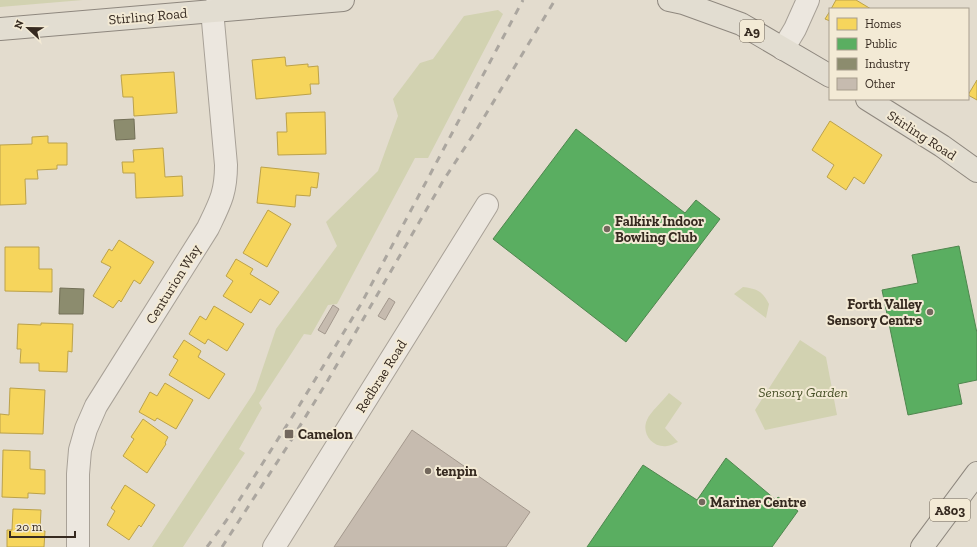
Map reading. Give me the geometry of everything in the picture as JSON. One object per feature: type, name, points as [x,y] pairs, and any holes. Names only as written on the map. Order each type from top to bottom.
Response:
[{"type":"main road","name":"Stirling Road","points":[[0,29],[343,0]]},
{"type":"main road","name":"A9","points":[[669,0],[682,3],[741,24],[829,75]]},
{"type":"main road","name":"Stirling Road","points":[[869,100],[942,146],[977,171]]},
{"type":"main road","name":"A803","points":[[922,547],[977,473]]},
{"type":"street","points":[[783,49],[795,29],[808,0]]},
{"type":"street","name":"Centurion Way","points":[[78,547],[78,474],[80,450],[86,429],[96,406],[208,228],[221,203],[226,183],[226,165],[212,10]]},
{"type":"street","name":"Redbrae Road","points":[[274,547],[487,205]]},
{"type":"green space","points":[[0,0],[83,0],[0,7]]},
{"type":"green space","points":[[498,10],[503,14],[428,158],[415,158],[337,304],[328,305],[311,335],[304,334],[259,403],[262,408],[239,449],[245,453],[183,547],[152,547],[255,391],[276,329],[337,246],[326,222],[378,171],[398,116],[393,99],[420,63],[433,59],[464,16]]},
{"type":"green space","points":[[743,287],[762,293],[769,304],[766,318],[734,294]]},
{"type":"green space","name":"Sensory Garden","points":[[800,340],[826,357],[837,415],[765,430],[755,410]]},
{"type":"green space","points":[[669,393],[682,403],[665,428],[678,442],[668,446],[662,446],[652,442],[645,430],[647,420],[651,413]]},
{"type":"building: Homes","points":[[836,0],[856,0],[869,8],[832,8]]},
{"type":"building: Homes","points":[[829,13],[829,21],[825,19]]},
{"type":"building: Homes","points":[[285,57],[286,66],[308,64],[308,67],[318,66],[319,84],[310,84],[311,94],[256,99],[252,60]]},
{"type":"building: Homes","points":[[174,72],[177,113],[134,116],[133,97],[123,97],[121,75]]},
{"type":"building: Homes","points":[[977,80],[977,100],[969,96]]},
{"type":"building: Homes","points":[[325,112],[326,154],[278,155],[277,132],[287,132],[286,113]]},
{"type":"building: Homes","points":[[830,121],[882,155],[864,184],[854,177],[846,190],[827,177],[834,165],[812,150]]},
{"type":"building: Homes","points":[[48,136],[48,143],[67,143],[67,165],[57,165],[57,169],[37,170],[38,179],[25,179],[26,204],[0,205],[0,145],[32,144],[32,137]]},
{"type":"building: Homes","points":[[163,148],[165,177],[182,176],[183,196],[136,198],[135,173],[123,173],[122,162],[134,162],[133,150]]},
{"type":"building: Homes","points":[[261,167],[319,173],[317,188],[311,187],[310,196],[296,195],[295,207],[257,203]]},
{"type":"building: Homes","points":[[268,210],[291,224],[267,267],[243,253]]},
{"type":"building: Homes","points":[[119,240],[154,262],[140,284],[134,280],[121,302],[119,300],[113,308],[93,296],[111,267],[101,262],[109,249],[112,251]]},
{"type":"building: Homes","points":[[5,247],[39,247],[39,269],[52,269],[52,292],[5,291]]},
{"type":"building: Homes","points":[[236,259],[253,269],[250,274],[279,292],[270,305],[260,299],[251,313],[223,296],[233,281],[226,276]]},
{"type":"building: Homes","points":[[214,306],[244,324],[227,351],[208,339],[205,344],[189,334],[200,316],[206,320]]},
{"type":"building: Homes","points":[[41,323],[73,324],[72,352],[68,351],[67,372],[39,371],[39,363],[20,363],[21,349],[17,349],[18,324],[41,325]]},
{"type":"building: Homes","points":[[184,340],[201,351],[198,357],[225,374],[209,399],[169,375],[178,360],[173,357]]},
{"type":"building: Homes","points":[[165,383],[193,400],[176,429],[157,418],[155,421],[139,412],[150,392],[157,396]]},
{"type":"building: Homes","points":[[10,388],[45,390],[43,434],[0,433],[0,414],[9,415]]},
{"type":"building: Homes","points":[[143,419],[168,437],[165,443],[166,444],[147,473],[123,456],[134,439],[131,437]]},
{"type":"building: Homes","points":[[3,450],[30,451],[30,469],[45,470],[45,494],[28,493],[28,498],[2,497]]},
{"type":"building: Homes","points":[[125,485],[155,505],[141,527],[139,525],[129,540],[107,525],[115,511],[111,508]]},
{"type":"building: Homes","points":[[13,509],[41,510],[40,531],[45,531],[44,547],[7,547],[7,530],[12,530]]},
{"type":"building: Public","name":"Falkirk Indoor Bowling Club","points":[[576,129],[685,213],[696,200],[720,219],[626,342],[493,239]]},
{"type":"building: Public","name":"Forth Valley Sensory Centre","points":[[959,246],[977,333],[977,380],[958,384],[962,404],[908,415],[882,290],[918,283],[912,255]]},
{"type":"building: Public","name":"Mariner Centre","points":[[726,458],[776,500],[778,497],[798,511],[772,547],[587,547],[643,465],[697,500]]},
{"type":"building: Industry","points":[[134,119],[135,139],[116,140],[114,120]]},
{"type":"building: Industry","points":[[60,288],[84,289],[83,314],[59,314]]},
{"type":"building: Other","points":[[389,298],[395,302],[385,320],[378,316]]},
{"type":"building: Other","points":[[333,305],[339,309],[325,334],[318,330]]},
{"type":"building: Other","name":"tenpin","points":[[412,430],[530,512],[506,547],[334,547]]},
{"type":"railway","points":[[207,547],[226,521],[299,406],[361,304],[523,0]]},
{"type":"railway","points":[[222,547],[287,447],[328,380],[443,181],[477,129],[555,0]]},
{"type":"place","name":"Falkirk Indoor Bowling Club","points":[[607,229]]},
{"type":"place","name":"Forth Valley Sensory Centre","points":[[930,312]]},
{"type":"place","name":"Camelon","points":[[289,434]]},
{"type":"place","name":"tenpin","points":[[428,471]]},
{"type":"place","name":"Mariner Centre","points":[[702,502]]}]
